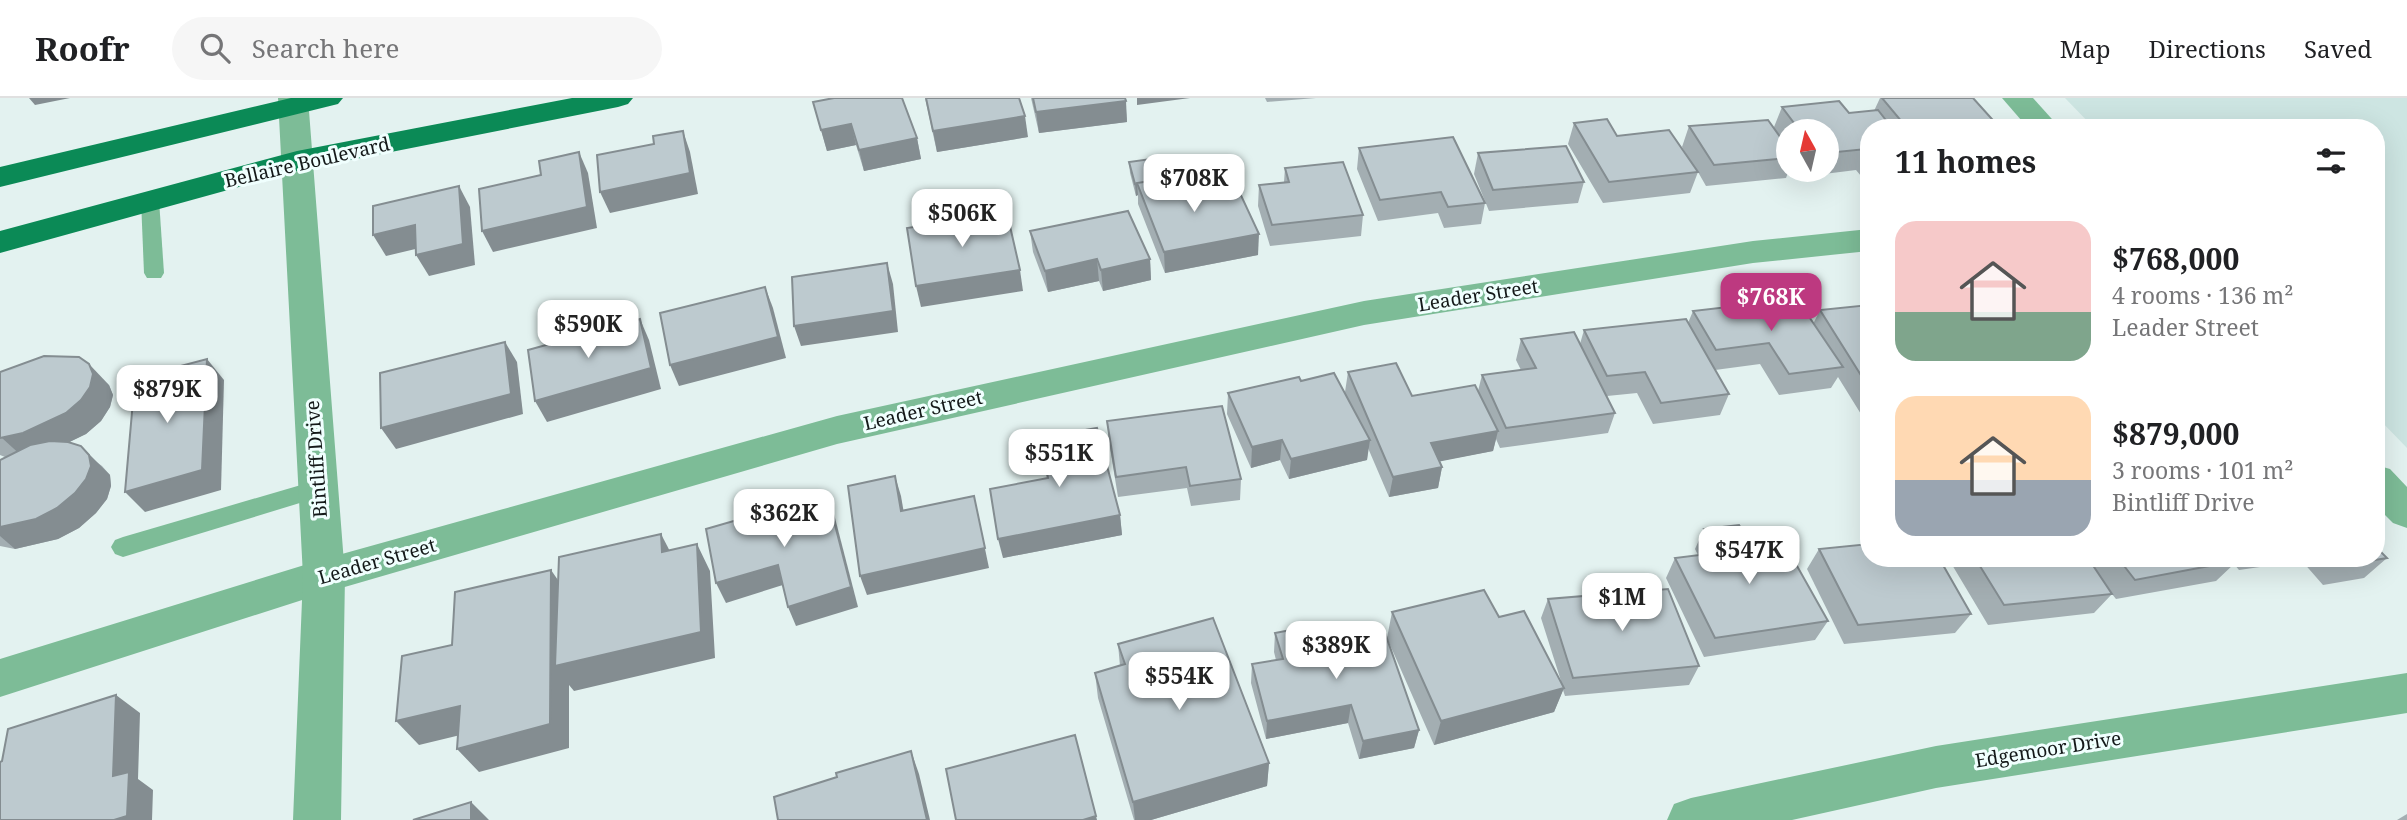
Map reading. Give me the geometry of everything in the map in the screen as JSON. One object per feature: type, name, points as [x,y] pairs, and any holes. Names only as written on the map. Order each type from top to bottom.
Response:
[{"type":"main road","points":[[0,177],[293,102],[328,98]]},
{"type":"main road","name":"Bellaire Boulevard","points":[[0,242],[297,161],[618,98]]},
{"type":"main road","points":[[64,223],[68,159]]},
{"type":"street","points":[[2017,98],[2037,119]]},
{"type":"street","name":"Bintliff Drive","points":[[293,102],[324,576],[317,820]]},
{"type":"street","name":"Leader Street","points":[[0,678],[324,576],[837,429],[1364,313],[1753,252],[1860,241]]},
{"type":"street","points":[[2385,489],[2407,512]]},
{"type":"street","name":"Edgemoor Drive","points":[[1691,820],[1936,767],[2407,693]]},
{"type":"lane","points":[[150,201],[154,273]]},
{"type":"lane","points":[[123,547],[318,489]]},
{"type":"shaded area","points":[[2065,98],[2407,98],[2407,448],[2385,425],[2385,119],[2085,119]]},
{"type":"building","points":[[834,98],[902,98],[917,138],[859,150],[851,124],[821,130],[813,102]]},
{"type":"building","points":[[926,98],[1019,98],[1025,116],[933,131]]},
{"type":"building","points":[[1033,98],[1125,98],[1126,101],[1036,112]]},
{"type":"building","points":[[1882,98],[1973,98],[1992,119],[1900,119]]},
{"type":"building","points":[[1839,101],[1849,113],[1878,110],[1885,119],[1860,119],[1860,150],[1839,152],[1839,119],[1791,119],[1782,107]]},
{"type":"building","points":[[1607,119],[1617,136],[1669,130],[1698,172],[1609,182],[1574,123]]},
{"type":"building","points":[[1768,120],[1776,131],[1776,159],[1714,165],[1689,126]]},
{"type":"building","points":[[683,131],[690,173],[600,192],[597,155],[654,144],[653,136]]},
{"type":"building","points":[[1453,137],[1485,203],[1448,207],[1441,192],[1380,200],[1359,148]]},
{"type":"building","points":[[1566,146],[1584,182],[1493,190],[1478,153]]},
{"type":"building","points":[[579,152],[587,207],[482,231],[479,189],[541,175],[539,161]]},
{"type":"building","points":[[1172,156],[1178,177],[1135,184],[1129,162]]},
{"type":"building","points":[[1343,162],[1363,215],[1272,225],[1259,185],[1289,182],[1285,168]]},
{"type":"building","points":[[1190,175],[1200,198],[1239,191],[1259,234],[1164,252],[1137,183]]},
{"type":"building","points":[[459,186],[463,244],[416,255],[415,225],[373,235],[373,206]]},
{"type":"building","points":[[1128,211],[1150,259],[1101,270],[1097,259],[1045,271],[1030,231]]},
{"type":"building","points":[[1007,213],[1020,270],[916,286],[907,228]]},
{"type":"building","points":[[887,263],[893,311],[794,326],[792,277]]},
{"type":"building","points":[[765,287],[778,337],[670,365],[660,313]]},
{"type":"building","points":[[1797,299],[1843,367],[1789,374],[1769,343],[1716,350],[1693,311]]},
{"type":"building","points":[[1860,306],[1860,374],[1820,310]]},
{"type":"building","points":[[640,319],[651,368],[535,401],[528,350]]},
{"type":"building","points":[[1686,319],[1729,394],[1661,403],[1645,372],[1607,376],[1584,330]]},
{"type":"building","points":[[1574,332],[1615,413],[1506,428],[1482,375],[1536,368],[1521,339]]},
{"type":"building","points":[[505,342],[511,394],[381,428],[380,373]]},
{"type":"building","points":[[44,356],[79,357],[89,364],[93,374],[90,387],[81,400],[66,413],[23,433],[0,438],[0,372]]},
{"type":"building","points":[[207,359],[202,470],[125,492],[135,378]]},
{"type":"building","points":[[1396,363],[1412,396],[1475,385],[1498,431],[1431,443],[1442,467],[1393,477],[1348,372]]},
{"type":"building","points":[[1334,373],[1370,440],[1291,459],[1282,440],[1252,447],[1228,393],[1299,377],[1301,381]]},
{"type":"building","points":[[1222,406],[1241,479],[1190,486],[1186,467],[1116,477],[1107,421]]},
{"type":"building","points":[[1097,428],[1120,515],[998,539],[990,489],[1048,478],[1040,438]]},
{"type":"building","points":[[50,441],[81,446],[89,455],[91,466],[86,479],[75,493],[57,508],[36,519],[0,527],[0,460],[30,445]]},
{"type":"building","points":[[895,476],[901,511],[974,496],[985,548],[860,576],[848,486]]},
{"type":"building","points":[[827,494],[851,587],[788,607],[778,565],[716,583],[706,529]]},
{"type":"building","points":[[1739,525],[1751,546],[1783,541],[1828,621],[1715,638],[1675,558],[1716,553],[1704,529]]},
{"type":"building","points":[[661,534],[662,552],[697,544],[701,632],[555,666],[559,557]]},
{"type":"building","points":[[1860,545],[1860,567],[1944,567],[1971,614],[1858,625],[1819,549]]},
{"type":"building","points":[[1981,567],[2094,567],[2112,594],[2004,605]]},
{"type":"building","points":[[2125,567],[2204,567],[2135,580]]},
{"type":"building","points":[[551,570],[550,724],[457,749],[460,706],[396,721],[402,656],[452,645],[455,592]]},
{"type":"building","points":[[1668,589],[1699,666],[1573,678],[1548,599]]},
{"type":"building","points":[[1484,590],[1499,617],[1524,611],[1564,688],[1441,721],[1392,612]]},
{"type":"building","points":[[1213,618],[1269,763],[1133,802],[1095,673],[1125,664],[1118,644]]},
{"type":"building","points":[[1327,623],[1333,642],[1385,633],[1419,730],[1363,741],[1351,705],[1267,721],[1252,664],[1283,659],[1275,633]]},
{"type":"building","points":[[116,695],[113,776],[129,772],[127,816],[114,820],[0,820],[0,762],[8,729]]},
{"type":"building","points":[[1075,735],[1096,816],[1083,820],[956,820],[946,769]]},
{"type":"building","points":[[911,751],[927,820],[778,820],[774,797],[837,777],[836,773]]},
{"type":"building","points":[[471,802],[471,820],[413,820]]}]
